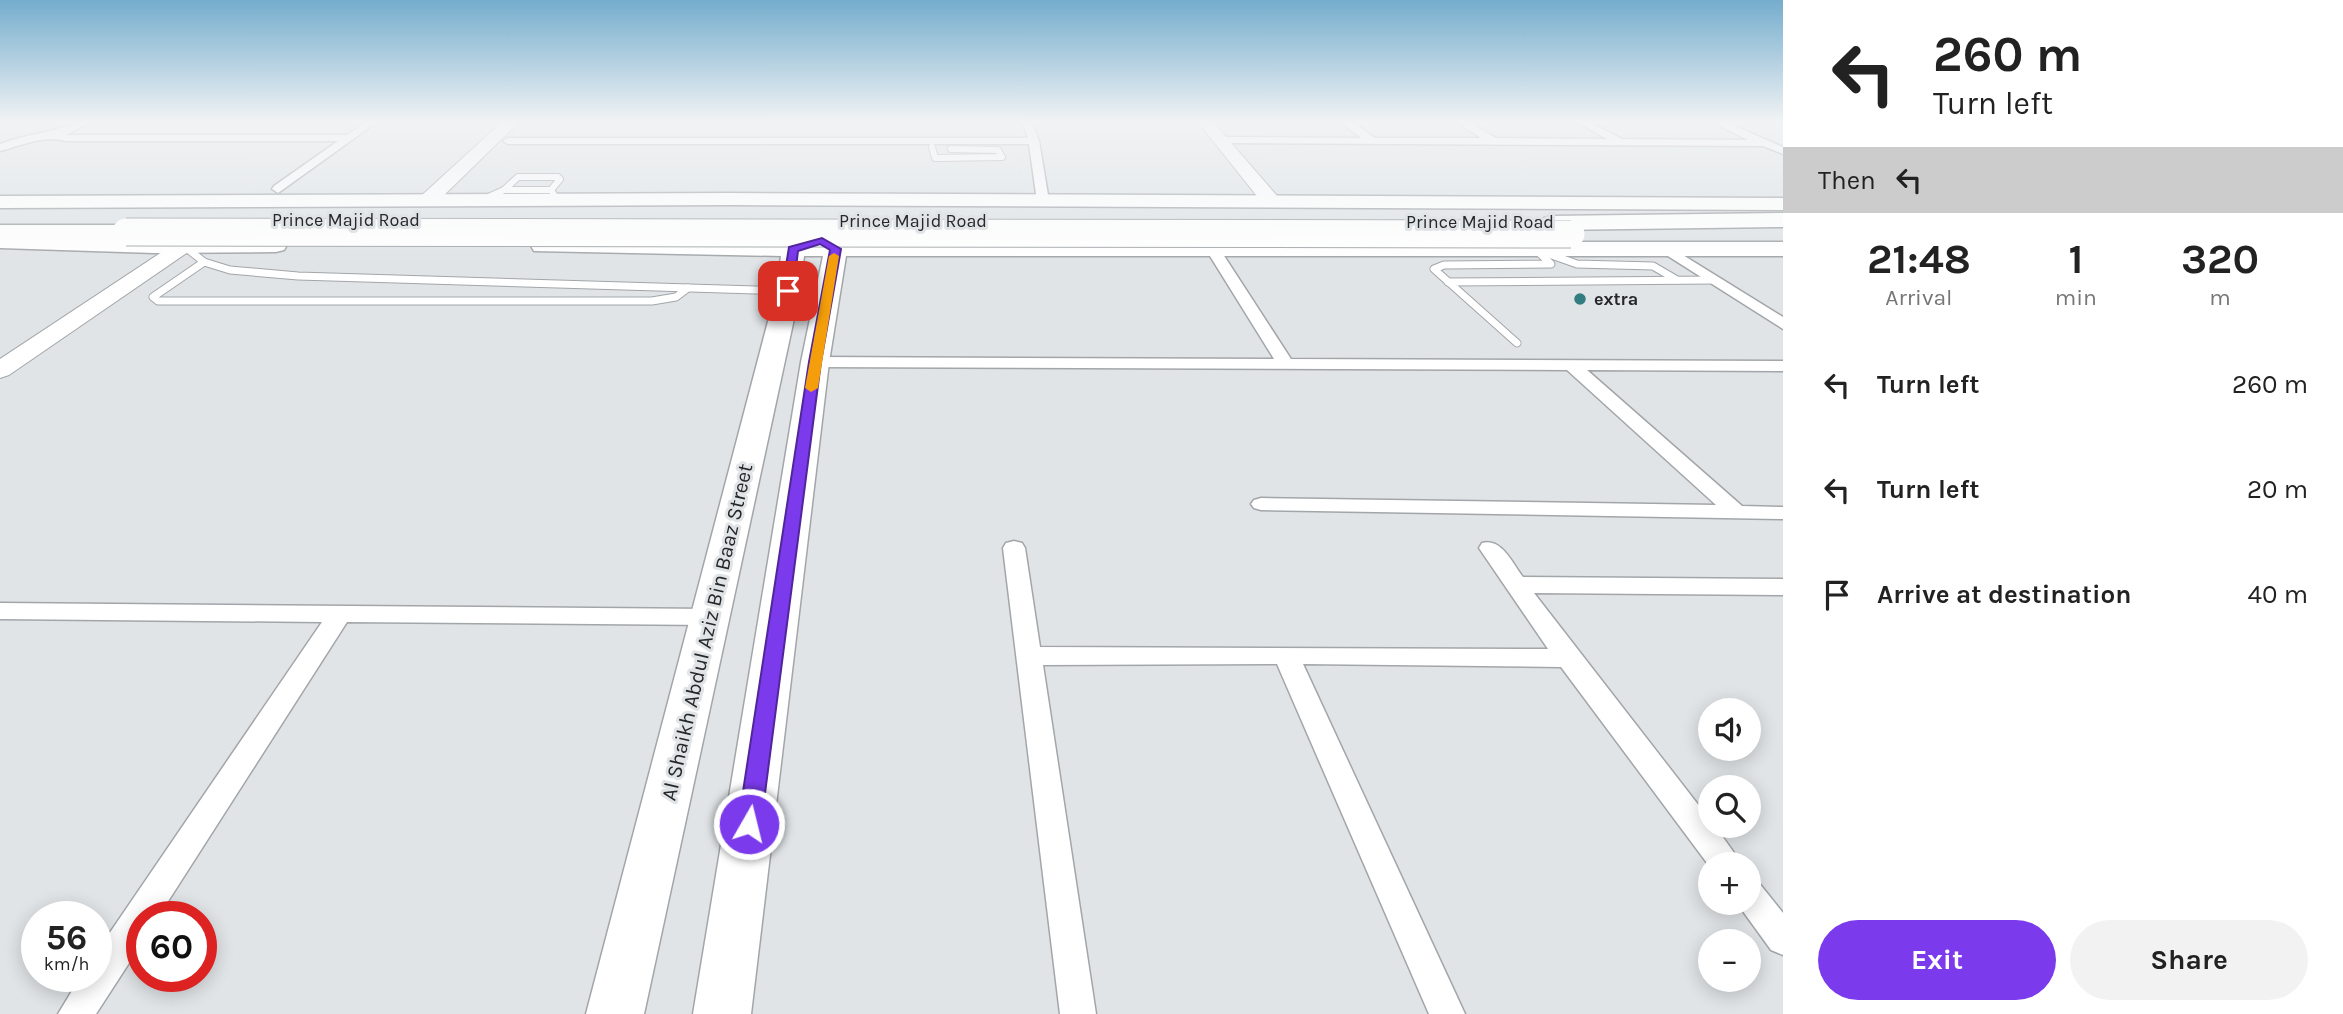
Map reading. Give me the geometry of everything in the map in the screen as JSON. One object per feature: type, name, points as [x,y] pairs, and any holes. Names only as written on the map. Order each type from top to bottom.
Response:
[{"type":"highway","name":"Prince Majid Road","points":[[0,219],[121,232]]},
{"type":"highway","name":"Prince Majid Road","points":[[1561,229],[1783,220]]},
{"type":"highway","name":"Prince Majid Road","points":[[0,232],[1561,229],[1783,233]]},
{"type":"main road","points":[[0,211],[236,210],[465,203],[554,196],[1783,204]]},
{"type":"main road","points":[[554,196],[674,203],[748,213],[809,241]]},
{"type":"main road","points":[[0,203],[427,201],[648,214],[676,217],[691,226],[680,236],[654,240],[418,244]]},
{"type":"main road","points":[[0,203],[236,210]]},
{"type":"main road","points":[[465,203],[689,209],[809,241],[895,216],[955,208],[1464,210],[1783,215]]},
{"type":"main road","points":[[1464,210],[1783,204]]},
{"type":"main road","points":[[1166,209],[980,218],[963,223],[957,229],[969,237],[999,243],[1201,248]]},
{"type":"main road","points":[[0,243],[121,232],[154,246],[809,241],[1201,248],[1783,249]]},
{"type":"main road","points":[[1533,247],[1783,240]]},
{"type":"main road","points":[[722,1014],[815,362],[809,241]]},
{"type":"main road","name":"Al Shaikh Abdul Aziz Bin Baaz Street","points":[[615,1014],[788,291],[809,241]]},
{"type":"street","points":[[278,189],[306,169]]},
{"type":"street","points":[[427,201],[461,169]]},
{"type":"street","points":[[465,203],[489,169]]},
{"type":"street","points":[[1038,169],[1043,201]]},
{"type":"street","points":[[1233,169],[1262,201]]},
{"type":"street","points":[[1241,169],[1262,201]]},
{"type":"street","points":[[0,344],[154,246]]},
{"type":"street","points":[[0,370],[184,246]]},
{"type":"street","points":[[1201,248],[1286,364]]},
{"type":"street","points":[[1665,248],[1783,324]]},
{"type":"street","points":[[815,362],[1783,366]]},
{"type":"street","points":[[1571,365],[1737,513]]},
{"type":"street","points":[[1261,504],[1783,513]]},
{"type":"street","points":[[1014,548],[1078,1014]]},
{"type":"street","points":[[1490,548],[1568,658],[1717,852]]},
{"type":"street","points":[[1516,585],[1783,587]]},
{"type":"street","points":[[2,613],[711,617]]},
{"type":"street","points":[[76,1014],[340,614]]},
{"type":"street","points":[[1286,655],[1447,1014]]},
{"type":"street","points":[[1028,656],[1568,658]]},
{"type":"street","points":[[1761,908],[1780,931]]},
{"type":"lane","points":[[465,203],[504,190],[518,177],[560,179],[554,196],[504,190]]},
{"type":"lane","points":[[184,246],[204,262],[230,270],[298,276],[788,291]]},
{"type":"lane","points":[[1533,247],[1559,260],[1577,264],[1653,267],[1677,280]]},
{"type":"lane","points":[[1517,344],[1434,269],[1437,266],[1550,264],[1533,247]]},
{"type":"lane","points":[[204,262],[153,297],[158,301],[652,301],[676,297],[688,288]]},
{"type":"lane","points":[[1448,282],[1715,280]]},
{"type":"slow traffic","points":[[811,388],[834,256]]},
{"type":"place","name":"extra","points":[[1580,299]]},
{"type":"route","points":[[749,824],[815,362],[836,249],[822,241],[793,249],[788,291]]}]
